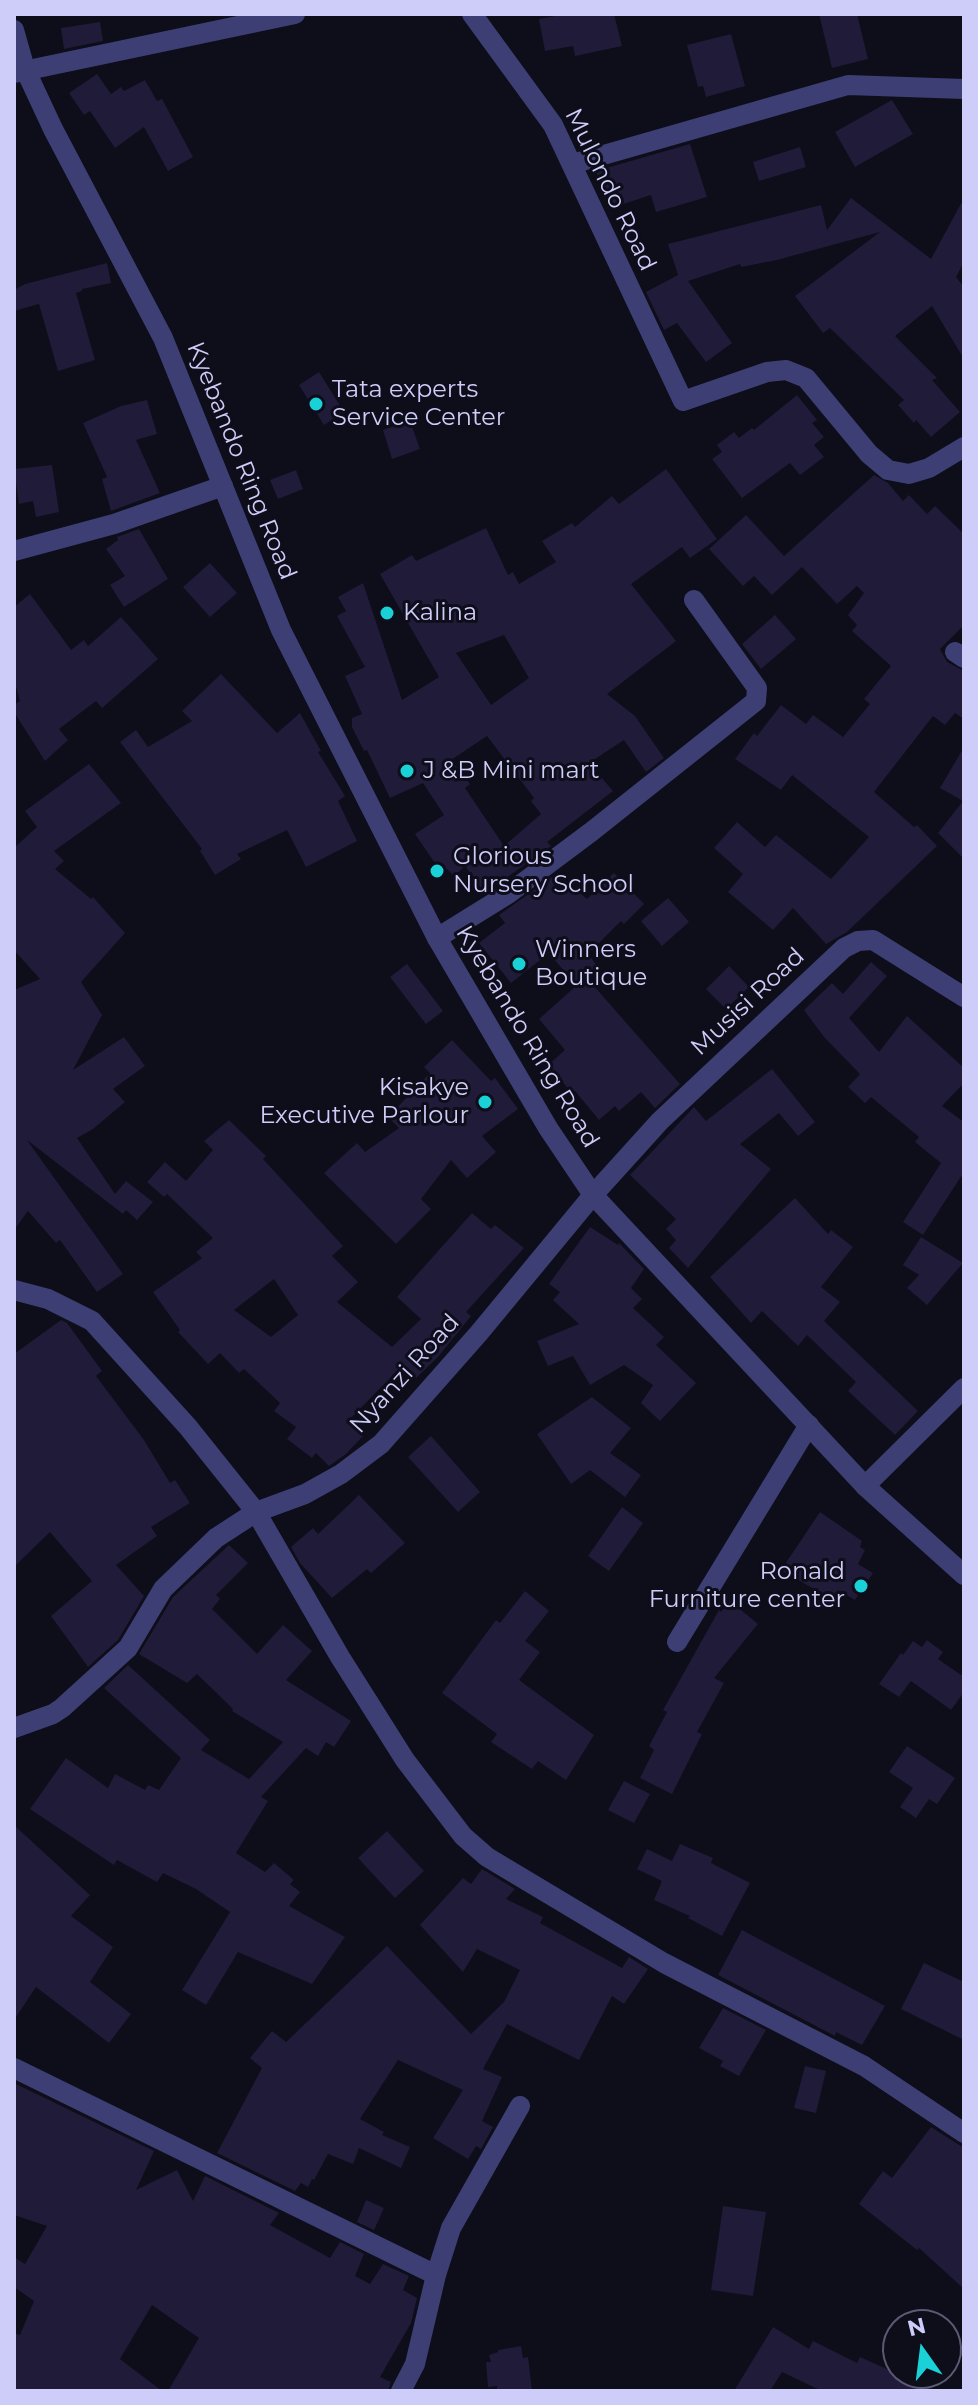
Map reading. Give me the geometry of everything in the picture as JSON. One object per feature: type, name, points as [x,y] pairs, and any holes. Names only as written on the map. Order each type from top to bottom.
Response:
[{"type":"street","points":[[20,71],[295,14]]},
{"type":"street","name":"Mulondo Road","points":[[472,14],[553,125],[683,401],[767,372],[786,370],[806,378],[869,454],[888,470],[909,474],[929,468],[964,447]]},
{"type":"street","name":"Kyebando Ring Road","points":[[14,30],[20,71],[163,338],[281,630],[437,938],[548,1128],[593,1195],[865,1486],[964,1575]]},
{"type":"street","points":[[572,164],[848,85],[964,89]]},
{"type":"street","points":[[14,551],[114,524],[223,486]]},
{"type":"street","points":[[437,938],[508,894],[756,701],[757,688],[694,600]]},
{"type":"street","name":"Musisi Road","points":[[593,1195],[660,1121],[844,948],[858,941],[873,940],[964,997]]},
{"type":"street","name":"Nyanzi Road","points":[[14,1728],[62,1708],[128,1648],[163,1589],[216,1538],[256,1512],[305,1494],[341,1474],[381,1444],[479,1333],[593,1195]]},
{"type":"street","points":[[14,1290],[48,1299],[92,1321],[188,1427],[256,1512],[340,1657],[397,1747],[463,1836],[487,1857],[664,1963],[864,2066],[964,2133]]},
{"type":"street","points":[[865,1486],[964,1388]]},
{"type":"street","points":[[677,1642],[809,1425]]},
{"type":"street","points":[[14,2068],[436,2275]]},
{"type":"street","points":[[401,2391],[415,2364],[436,2275],[451,2228],[520,2106]]},
{"type":"building","points":[[566,14],[614,14],[622,46],[575,56],[573,46],[545,51],[539,19]]},
{"type":"building","points":[[819,14],[857,14],[868,59],[832,68]]},
{"type":"building","points":[[100,22],[103,41],[64,49],[61,28]]},
{"type":"building","points":[[731,34],[745,86],[706,97],[703,86],[698,87],[687,45]]},
{"type":"building","points":[[97,74],[111,94],[121,87],[124,91],[145,80],[157,101],[162,99],[193,157],[168,171],[144,127],[115,148],[90,111],[84,115],[69,93]]},
{"type":"building","points":[[892,100],[913,134],[855,167],[835,132]]},
{"type":"building","points":[[690,144],[707,197],[656,212],[651,195],[608,209],[596,171]]},
{"type":"building","points":[[800,147],[806,167],[759,181],[753,162]]},
{"type":"building","points":[[851,198],[931,259],[964,198],[964,262],[956,277],[964,287],[964,359],[932,306],[895,336],[937,378],[932,380],[960,412],[931,437],[898,405],[904,400],[830,328],[823,333],[795,296],[880,232],[777,260],[741,267],[740,264],[688,281],[732,343],[706,362],[677,323],[664,330],[646,292],[678,275],[668,244],[821,205],[827,230]]},
{"type":"building","points":[[107,263],[111,283],[76,293],[95,360],[58,371],[39,304],[14,311],[14,290],[25,284]]},
{"type":"building","points":[[319,372],[344,412],[324,425],[299,385]]},
{"type":"building","points":[[797,395],[817,420],[812,423],[824,437],[814,445],[824,457],[800,475],[790,463],[742,498],[712,459],[722,452],[717,445],[734,432],[739,438],[752,428],[754,430]]},
{"type":"building","points":[[147,400],[157,434],[136,440],[160,493],[111,511],[102,479],[107,477],[83,423],[121,406]]},
{"type":"building","points":[[410,421],[420,449],[392,459],[383,430]]},
{"type":"building","points":[[52,465],[59,512],[36,517],[33,501],[19,504],[14,469]]},
{"type":"building","points":[[666,469],[717,539],[690,558],[682,547],[631,584],[676,641],[607,694],[635,716],[664,758],[646,772],[624,740],[589,763],[613,791],[547,842],[551,846],[485,893],[465,866],[454,876],[447,869],[441,872],[415,834],[444,815],[423,783],[390,798],[352,727],[352,718],[362,714],[345,676],[365,667],[337,616],[346,611],[338,597],[363,583],[402,700],[439,677],[380,574],[412,555],[416,561],[486,528],[508,575],[513,572],[519,584],[556,562],[542,541],[572,523],[575,527],[612,496],[619,504]],"holes":[[[504,635],[529,678],[491,705],[456,653]],[[487,736],[534,798],[531,801],[541,814],[504,846],[465,788],[470,784],[451,760]]]},
{"type":"building","points":[[296,470],[303,489],[278,499],[270,480]]},
{"type":"building","points":[[874,475],[888,483],[903,501],[909,495],[927,514],[935,506],[964,534],[964,625],[940,649],[947,662],[964,671],[964,719],[955,713],[945,725],[933,716],[874,792],[914,827],[917,825],[937,846],[847,932],[826,944],[793,908],[773,930],[728,892],[743,874],[714,848],[737,822],[765,847],[776,835],[831,879],[869,837],[792,775],[781,790],[735,759],[781,705],[806,724],[813,715],[843,737],[870,704],[864,699],[891,666],[852,631],[857,625],[848,615],[864,593],[857,586],[837,604],[802,567],[772,595],[754,576],[743,586],[709,549],[746,515],[784,556]]},
{"type":"building","points":[[139,529],[168,579],[124,607],[110,585],[125,576],[106,549],[118,540],[117,537]]},
{"type":"building","points":[[210,563],[237,593],[210,617],[183,587]]},
{"type":"building","points":[[30,594],[71,650],[84,640],[88,646],[121,617],[158,659],[102,708],[96,701],[59,729],[68,740],[45,761],[14,712],[14,705],[20,701],[14,679],[14,607]]},
{"type":"building","points":[[775,615],[796,639],[761,669],[742,644]]},
{"type":"building","points":[[221,674],[277,733],[300,713],[321,751],[318,752],[345,796],[338,801],[357,841],[306,867],[287,830],[237,854],[241,859],[215,875],[200,851],[202,849],[120,742],[136,730],[148,747],[192,721],[182,711]]},
{"type":"building","points":[[964,747],[964,859],[938,833],[963,801],[940,788]]},
{"type":"building","points":[[89,764],[121,803],[54,851],[64,861],[55,869],[91,899],[93,897],[125,933],[81,982],[102,1015],[73,1070],[124,1037],[145,1066],[113,1089],[125,1102],[77,1138],[115,1194],[126,1181],[153,1202],[137,1220],[126,1210],[123,1214],[27,1140],[123,1274],[97,1292],[60,1240],[56,1243],[28,1211],[14,1230],[14,990],[40,979],[14,950],[14,848],[37,827],[25,811]]},
{"type":"building","points":[[558,873],[587,899],[614,873],[644,904],[624,924],[621,921],[588,954],[598,967],[575,984],[549,953],[511,983],[479,943],[505,923],[499,915]]},
{"type":"building","points":[[668,898],[689,922],[662,946],[641,921]]},
{"type":"building","points":[[871,962],[887,976],[849,1018],[879,1052],[907,1016],[964,1068],[964,1083],[942,1106],[964,1122],[964,1172],[923,1235],[903,1222],[941,1163],[915,1142],[919,1137],[871,1097],[865,1103],[848,1087],[860,1074],[824,1037],[804,1010],[832,983],[843,994]]},
{"type":"building","points":[[407,964],[443,1011],[426,1024],[390,977]]},
{"type":"building","points":[[729,966],[749,987],[726,1009],[706,989]]},
{"type":"building","points":[[586,977],[680,1084],[655,1108],[641,1092],[619,1111],[615,1106],[599,1120],[548,1065],[565,1050],[539,1019]]},
{"type":"building","points":[[452,1040],[491,1081],[495,1078],[518,1109],[482,1136],[496,1152],[467,1178],[451,1160],[421,1199],[431,1209],[396,1244],[324,1173],[357,1143],[365,1152],[399,1128],[388,1117],[430,1073],[424,1067]]},
{"type":"building","points":[[772,1069],[815,1122],[798,1136],[779,1113],[740,1144],[771,1169],[688,1268],[669,1248],[676,1240],[666,1229],[676,1219],[630,1175],[694,1107],[706,1121]]},
{"type":"building","points":[[229,1120],[266,1156],[263,1159],[343,1246],[332,1256],[358,1282],[337,1302],[392,1347],[421,1319],[397,1297],[472,1213],[491,1229],[495,1225],[524,1248],[466,1312],[471,1316],[438,1357],[416,1378],[403,1365],[347,1422],[363,1436],[329,1466],[316,1453],[312,1458],[287,1439],[296,1427],[274,1411],[280,1403],[244,1369],[239,1373],[220,1353],[208,1364],[178,1332],[180,1330],[153,1292],[202,1258],[196,1252],[213,1238],[167,1194],[164,1197],[147,1182],[165,1162],[186,1181],[213,1150],[204,1141]],"holes":[[[274,1279],[298,1315],[271,1337],[234,1310]]]},
{"type":"building","points":[[795,1198],[828,1234],[831,1230],[853,1247],[821,1287],[840,1302],[824,1321],[918,1411],[895,1435],[848,1391],[856,1382],[807,1335],[798,1346],[762,1311],[751,1323],[710,1277]]},
{"type":"building","points":[[590,1227],[619,1243],[644,1269],[631,1288],[642,1299],[633,1308],[664,1337],[656,1345],[696,1383],[660,1421],[641,1403],[653,1385],[624,1365],[590,1385],[573,1356],[548,1366],[537,1341],[579,1324],[553,1300],[560,1292],[549,1284]]},
{"type":"building","points":[[921,1237],[963,1263],[927,1305],[907,1288],[919,1275],[903,1265]]},
{"type":"building","points":[[61,1320],[67,1323],[102,1371],[96,1376],[144,1440],[170,1483],[175,1480],[190,1503],[151,1527],[157,1536],[116,1565],[144,1596],[118,1640],[88,1667],[51,1616],[92,1581],[50,1532],[14,1567],[14,1354]]},
{"type":"building","points":[[592,1397],[631,1428],[610,1453],[641,1475],[625,1497],[590,1470],[571,1484],[537,1434]]},
{"type":"building","points":[[431,1436],[480,1492],[458,1512],[408,1457]]},
{"type":"building","points":[[359,1495],[405,1543],[371,1573],[367,1569],[332,1598],[300,1563],[291,1547],[313,1528],[318,1534]]},
{"type":"building","points":[[622,1507],[643,1523],[609,1571],[588,1556]]},
{"type":"building","points":[[820,1512],[862,1541],[860,1547],[865,1550],[858,1564],[873,1573],[855,1600],[838,1590],[833,1600],[781,1570]]},
{"type":"building","points":[[229,1545],[248,1563],[216,1595],[220,1599],[212,1609],[257,1654],[283,1625],[312,1651],[286,1680],[351,1721],[334,1747],[326,1742],[318,1756],[306,1748],[261,1797],[268,1801],[236,1853],[265,1872],[274,1863],[294,1880],[290,1884],[300,1892],[289,1906],[345,1937],[312,1984],[238,1952],[206,2005],[182,1990],[230,1912],[196,1889],[163,1873],[157,1882],[117,1860],[114,1865],[30,1809],[66,1758],[108,1788],[115,1774],[145,1790],[148,1785],[159,1790],[181,1758],[104,1688],[128,1665],[210,1740],[201,1750],[249,1779],[283,1742],[232,1711],[197,1674],[187,1683],[139,1654],[173,1597]]},
{"type":"building","points":[[525,1591],[549,1611],[525,1641],[540,1652],[519,1680],[594,1735],[566,1780],[538,1761],[532,1769],[491,1742],[497,1734],[442,1693],[496,1620],[500,1623]]},
{"type":"building","points":[[730,1601],[758,1624],[714,1678],[724,1683],[697,1732],[702,1734],[672,1794],[640,1778],[654,1750],[649,1746],[667,1712],[663,1710],[719,1610],[721,1612]]},
{"type":"building","points":[[927,1640],[943,1652],[938,1659],[964,1677],[964,1692],[951,1710],[911,1681],[899,1697],[879,1684],[913,1641],[922,1647]]},
{"type":"building","points":[[907,1746],[955,1778],[937,1804],[929,1799],[916,1818],[900,1807],[913,1788],[889,1772]]},
{"type":"building","points":[[624,1781],[650,1794],[634,1823],[608,1810]]},
{"type":"building","points":[[14,1825],[90,1895],[71,1916],[113,1947],[90,1982],[131,2014],[109,2043],[36,1987],[14,2020]]},
{"type":"building","points":[[387,1831],[424,1871],[395,1898],[358,1858]]},
{"type":"building","points":[[680,1844],[713,1858],[711,1863],[750,1883],[722,1936],[688,1918],[690,1916],[654,1900],[662,1881],[637,1869],[647,1849],[672,1861]]},
{"type":"building","points":[[482,1869],[515,1889],[506,1899],[543,1917],[540,1923],[622,1968],[629,1957],[648,1969],[624,2004],[612,1996],[579,2060],[507,2024],[483,2069],[502,2077],[482,2121],[493,2127],[481,2149],[476,2146],[468,2159],[433,2138],[463,2090],[398,2060],[360,2119],[384,2132],[382,2135],[410,2147],[401,2168],[359,2148],[353,2164],[328,2154],[308,2187],[301,2183],[295,2191],[217,2153],[262,2068],[250,2058],[272,2031],[286,2042],[387,1946],[471,2034],[504,2002],[520,1970],[477,1949],[463,1972],[420,1925],[463,1878],[471,1884]]},
{"type":"building","points":[[742,1930],[885,2006],[862,2045],[836,2032],[835,2036],[718,1975]]},
{"type":"building","points":[[924,1963],[964,1982],[964,2040],[901,2009]]},
{"type":"building","points":[[723,2008],[766,2030],[739,2076],[720,2066],[723,2061],[699,2048]]},
{"type":"building","points":[[805,2066],[826,2071],[816,2113],[794,2108]]},
{"type":"building","points":[[14,2083],[154,2151],[136,2190],[177,2170],[193,2201],[205,2176],[279,2213],[270,2225],[330,2258],[340,2242],[364,2254],[355,2276],[370,2284],[383,2264],[409,2276],[403,2290],[417,2298],[411,2323],[380,2377],[391,2382],[388,2391],[168,2391],[199,2338],[152,2305],[120,2359],[162,2391],[14,2391],[14,2333],[20,2335],[34,2301],[14,2287],[14,2257],[25,2264],[47,2226],[14,2215]]},
{"type":"building","points":[[931,2127],[964,2148],[964,2289],[919,2248],[917,2250],[859,2204],[883,2171],[892,2178]]},
{"type":"building","points":[[366,2200],[384,2208],[374,2230],[357,2222]]},
{"type":"building","points":[[723,2206],[766,2212],[753,2296],[711,2290]]},
{"type":"building","points":[[773,2327],[809,2349],[813,2341],[857,2363],[860,2357],[882,2367],[882,2389],[936,2391],[822,2391],[782,2372],[770,2391],[734,2391]]},
{"type":"building","points":[[521,2346],[523,2358],[528,2357],[532,2391],[497,2391],[497,2386],[488,2387],[486,2362],[491,2362],[489,2355]]},
{"type":"place","name":"Tata experts Service Center","points":[[316,404]]},
{"type":"place","name":"Kalina","points":[[387,613]]},
{"type":"place","name":"J &B Mini mart","points":[[407,771]]},
{"type":"place","name":"Glorious Nursery School","points":[[437,871]]},
{"type":"place","name":"Winners Boutique","points":[[519,964]]},
{"type":"place","name":"Kisakye Executive Parlour","points":[[485,1102]]},
{"type":"place","name":"Ronald Furniture center","points":[[861,1586]]}]
